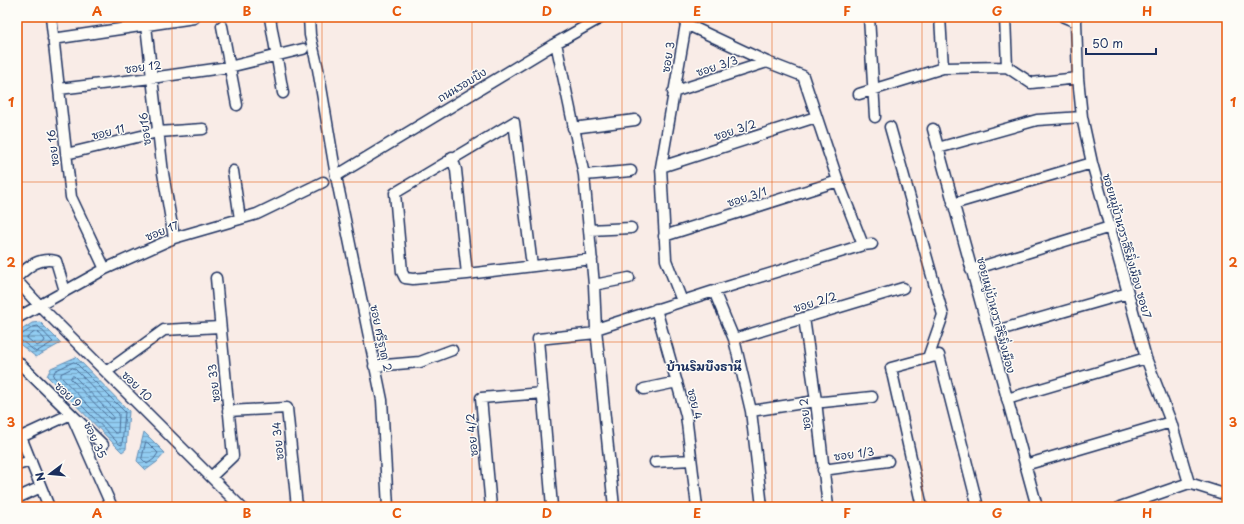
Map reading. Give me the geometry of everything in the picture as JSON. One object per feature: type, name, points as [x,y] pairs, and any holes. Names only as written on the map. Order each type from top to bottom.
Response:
[{"type":"street","name":"ซอย 16","points":[[51,17],[71,197],[105,269]]},
{"type":"street","name":"ซอย ศรีฐาตุ 2","points":[[309,17],[310,34],[318,69],[336,176],[382,400],[388,507]]},
{"type":"street","points":[[869,17],[875,117]]},
{"type":"street","points":[[940,17],[943,68]]},
{"type":"street","points":[[1005,17],[1007,67]]},
{"type":"street","points":[[938,148],[1037,120],[1082,117],[1078,78],[1076,22],[1064,17]]},
{"type":"street","points":[[53,39],[146,21],[194,18]]},
{"type":"street","points":[[270,18],[283,93]]},
{"type":"street","name":"ถนนรอบบึง","points":[[336,176],[598,18]]},
{"type":"street","name":"ซอย16","points":[[146,21],[151,78],[163,173],[174,238]]},
{"type":"street","name":"ซอย 3","points":[[682,301],[666,260],[661,166],[686,24],[767,62],[803,76],[838,181],[868,244],[714,291]]},
{"type":"street","points":[[222,26],[237,106]]},
{"type":"street","points":[[556,43],[584,175],[590,230],[596,331],[614,507]]},
{"type":"street","name":"ซอย 12","points":[[59,89],[229,67],[303,49]]},
{"type":"street","name":"ซอย 3/3","points":[[673,92],[767,62]]},
{"type":"street","points":[[859,94],[943,68],[1007,67],[1031,83],[1078,78]]},
{"type":"street","name":"ซอย 3/2","points":[[661,166],[816,117]]},
{"type":"street","name":"ซอยหมู่บ้านวราสิริมิ่งเมือง ซอย7","points":[[1082,117],[1092,163],[1146,358],[1171,422],[1189,483]]},
{"type":"street","points":[[573,128],[634,120]]},
{"type":"street","points":[[532,266],[514,122],[452,157],[395,193],[402,272],[404,278],[413,279],[467,274],[592,259]]},
{"type":"street","points":[[890,127],[943,314],[928,358]]},
{"type":"street","name":"ซอย 11","points":[[66,154],[158,132],[203,129]]},
{"type":"street","name":"ซอยหมู่บ้านวราสิริมิ่งเมือง","points":[[933,129],[1037,507]]},
{"type":"street","points":[[452,157],[456,170],[467,274]]},
{"type":"street","points":[[953,204],[1092,163]]},
{"type":"street","points":[[233,171],[240,219]]},
{"type":"street","points":[[584,175],[630,171]]},
{"type":"street","name":"ซอย 3/1","points":[[664,236],[838,181]]},
{"type":"street","name":"ซอย 17","points":[[17,318],[105,269],[174,238],[257,214],[323,182]]},
{"type":"street","points":[[590,230],[630,228]]},
{"type":"street","points":[[971,270],[1110,228]]},
{"type":"street","points":[[17,277],[30,265],[48,259],[56,261],[65,292]]},
{"type":"street","name":"ซอย 33","points":[[211,477],[232,456],[216,278]]},
{"type":"street","points":[[594,285],[629,278]]},
{"type":"street","name":"ซอย 10","points":[[17,281],[39,305],[241,507]]},
{"type":"street","name":"ซอย 2/2","points":[[734,339],[903,288]]},
{"type":"street","points":[[552,507],[538,339],[596,331],[656,309],[714,291],[734,339],[751,411],[762,507]]},
{"type":"street","points":[[989,332],[1128,293]]},
{"type":"street","name":"ซอย 4","points":[[656,309],[686,415],[697,507]]},
{"type":"street","name":"ซอย 2","points":[[804,318],[816,401],[828,507]]},
{"type":"street","points":[[106,372],[164,330],[220,327]]},
{"type":"street","points":[[374,366],[420,362],[452,350]]},
{"type":"street","points":[[922,507],[891,368],[939,354],[978,507]]},
{"type":"street","points":[[1007,399],[1146,358]]},
{"type":"street","name":"ซอย 9","points":[[17,361],[103,445]]},
{"type":"street","points":[[644,389],[677,382]]},
{"type":"street","name":"ซอย 4/2","points":[[491,507],[481,398],[543,393]]},
{"type":"street","points":[[751,411],[816,401],[823,402],[872,397]]},
{"type":"street","name":"ซอย 34","points":[[228,411],[287,408],[297,507]]},
{"type":"street","name":"ซอย 35","points":[[19,437],[71,414],[112,507]]},
{"type":"street","points":[[1025,465],[1171,422]]},
{"type":"street","points":[[19,437],[31,461],[49,507]]},
{"type":"street","points":[[655,462],[691,460]]},
{"type":"street","points":[[17,465],[31,461]]},
{"type":"street","name":"ซอย 1/3","points":[[823,470],[888,461]]},
{"type":"street","points":[[1120,507],[1189,483],[1227,495]]},
{"type":"street","points":[[17,498],[41,487]]},
{"type":"water","points":[[40,322],[61,343],[36,357],[17,342],[17,333],[32,323]]},
{"type":"water","points":[[76,357],[129,411],[126,449],[122,452],[47,376],[51,368]]},
{"type":"water","points":[[144,432],[165,453],[157,462],[146,470],[137,461]]},
{"type":"district","name":"บ้านริมบึงธานี","points":[[704,367]]}]
